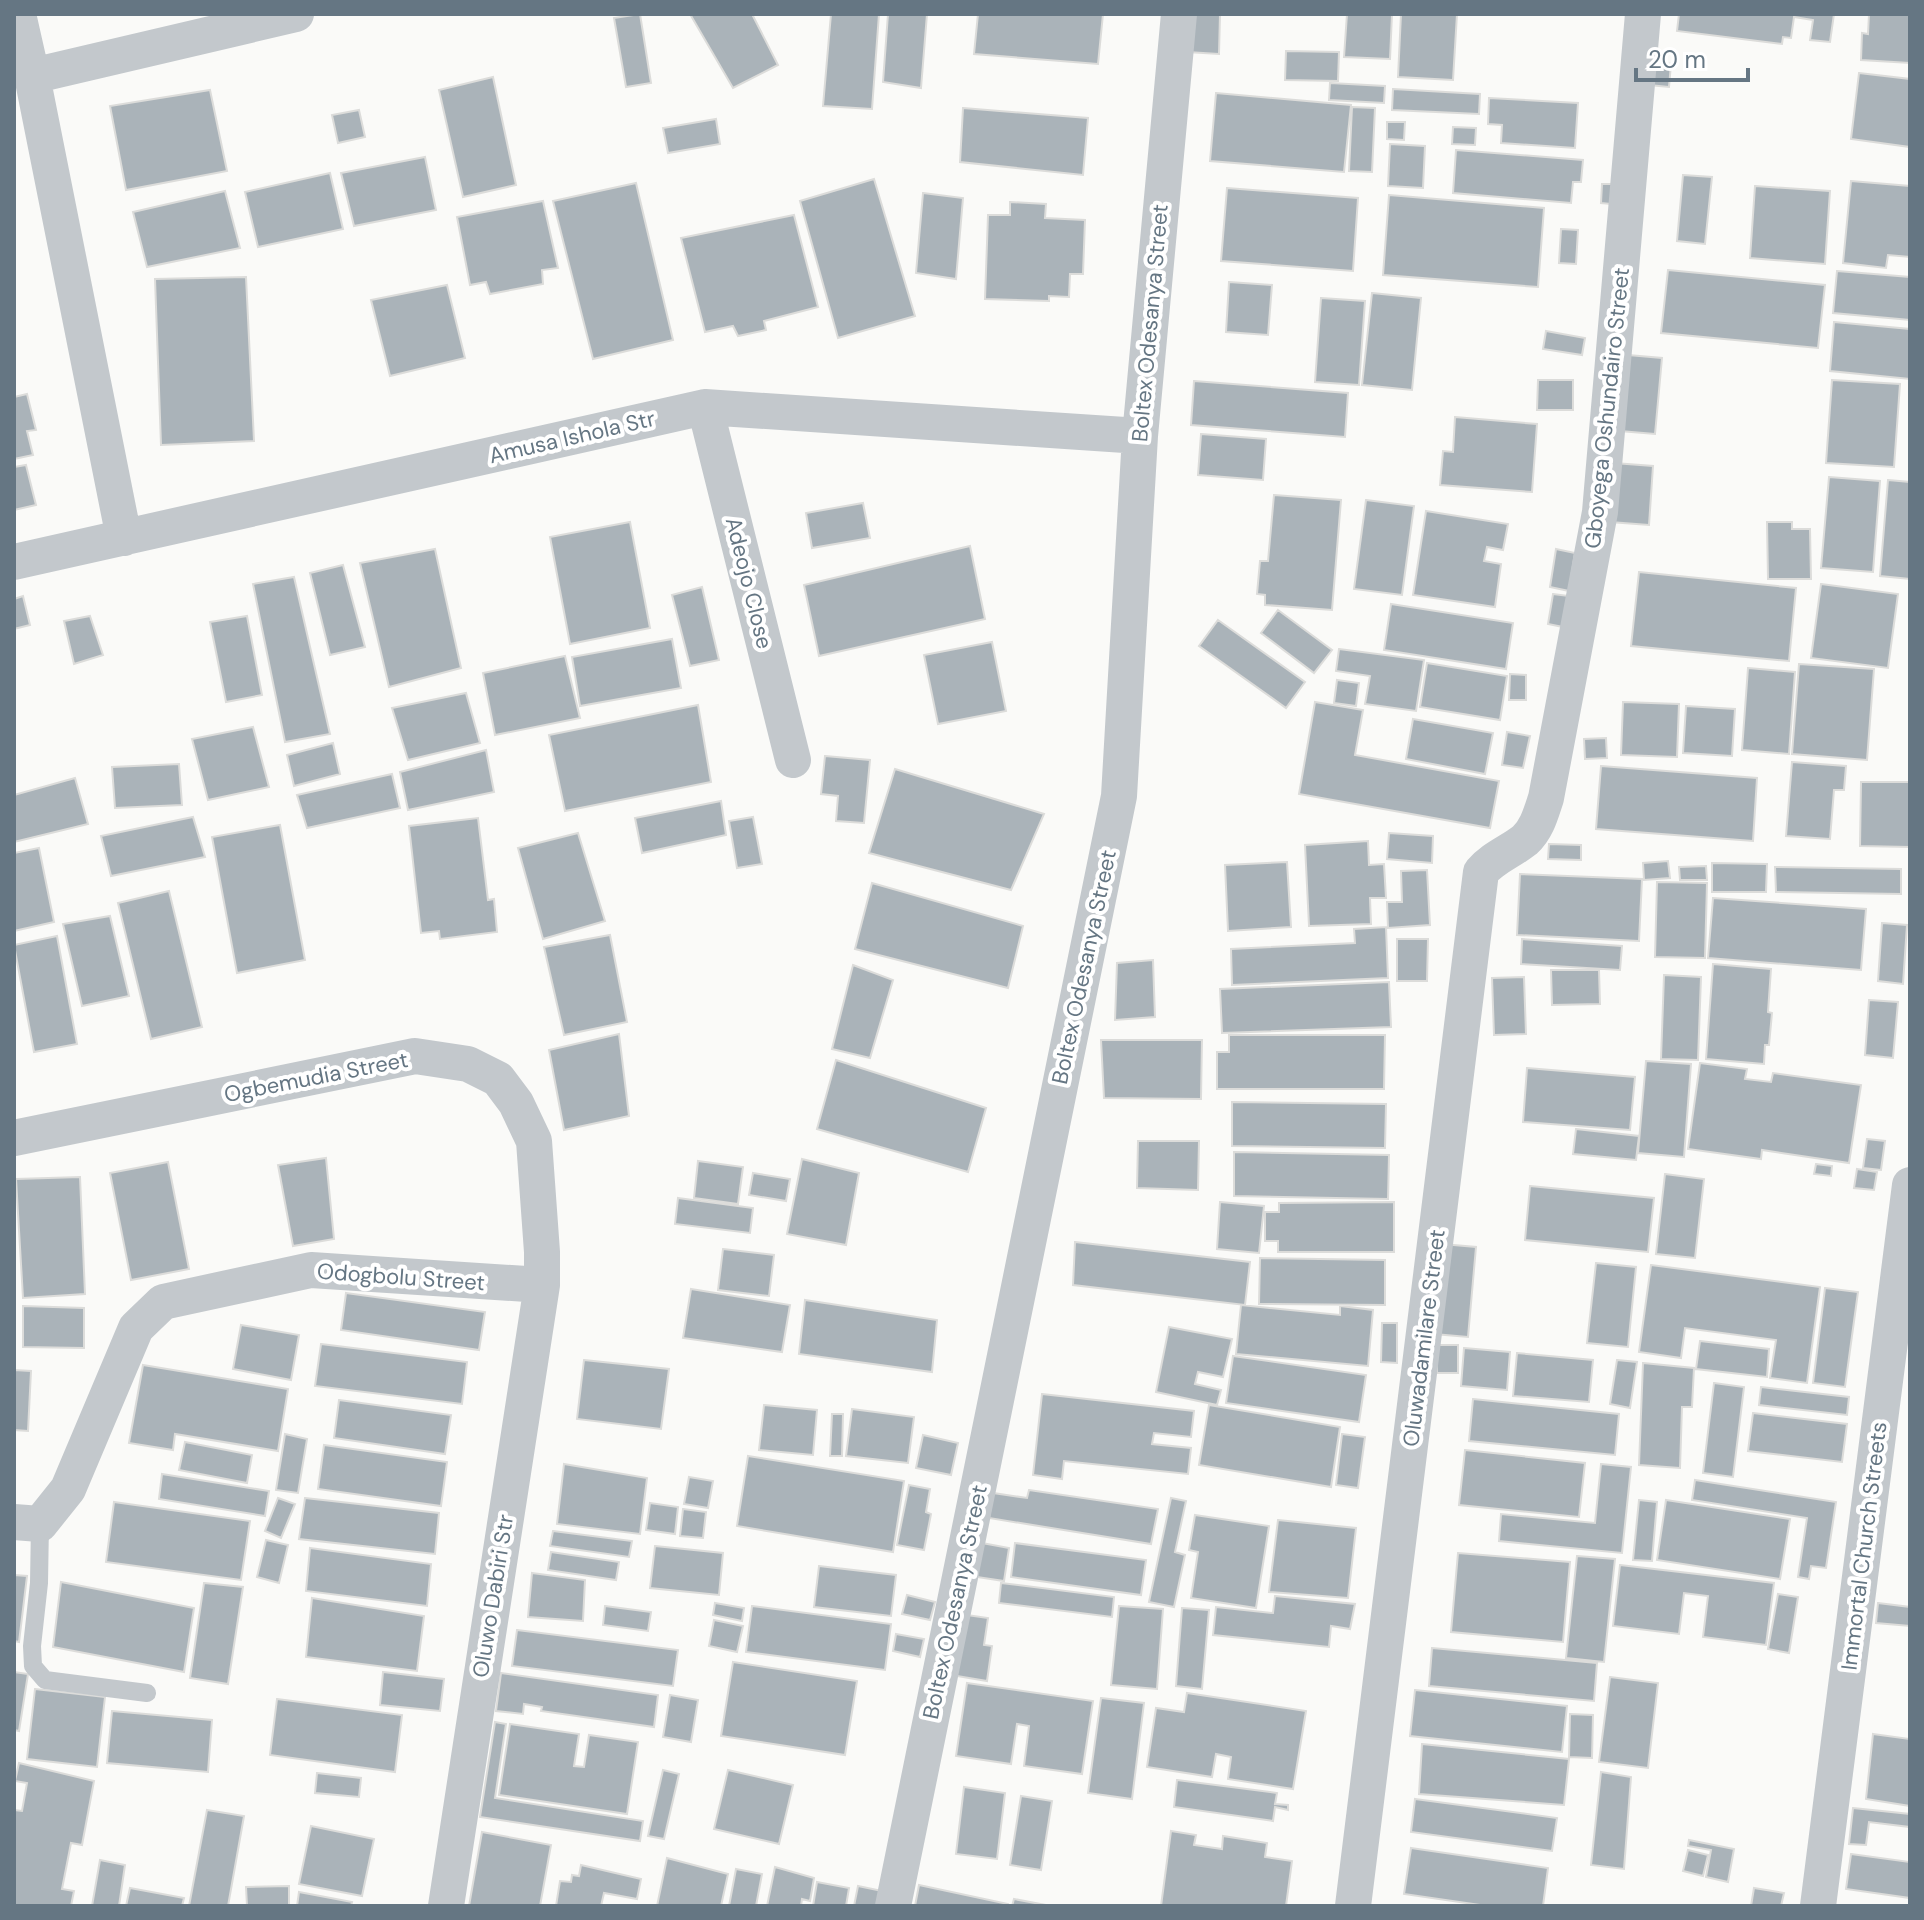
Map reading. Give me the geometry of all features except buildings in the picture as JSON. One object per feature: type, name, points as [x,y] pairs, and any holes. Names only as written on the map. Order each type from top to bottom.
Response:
[{"type":"street","points":[[18,14],[124,538]]},
{"type":"street","points":[[32,76],[296,14]]},
{"type":"street","name":"Boltex Odesanya Street","points":[[893,1906],[1119,796],[1140,436],[1179,14]]},
{"type":"street","name":"Gboyega Oshundairo Street","points":[[1546,798],[1600,512],[1643,14]]},
{"type":"street","name":"Amusa Ishola Str","points":[[14,562],[705,407],[1140,436]]},
{"type":"street","name":"Adeojo Close","points":[[705,407],[793,760]]},
{"type":"street","name":"Oluwadamilare Street","points":[[1353,1906],[1481,872],[1492,860],[1526,839],[1538,821],[1546,798]]},
{"type":"street","name":"Ogbemudia Street","points":[[14,1138],[415,1056],[468,1064],[498,1079],[516,1103],[534,1141],[542,1285]]},
{"type":"street","name":"Immortal Church Streets","points":[[1818,1906],[1910,1185]]},
{"type":"street","name":"Odogbolu Street","points":[[27,1523],[68,1489],[136,1328],[163,1302],[311,1270],[542,1285]]},
{"type":"street","name":"Oluwo Dabiri Str","points":[[446,1906],[542,1285]]},
{"type":"lane","points":[[27,1523],[39,1583],[32,1646],[33,1666],[45,1680],[147,1693]]}]
